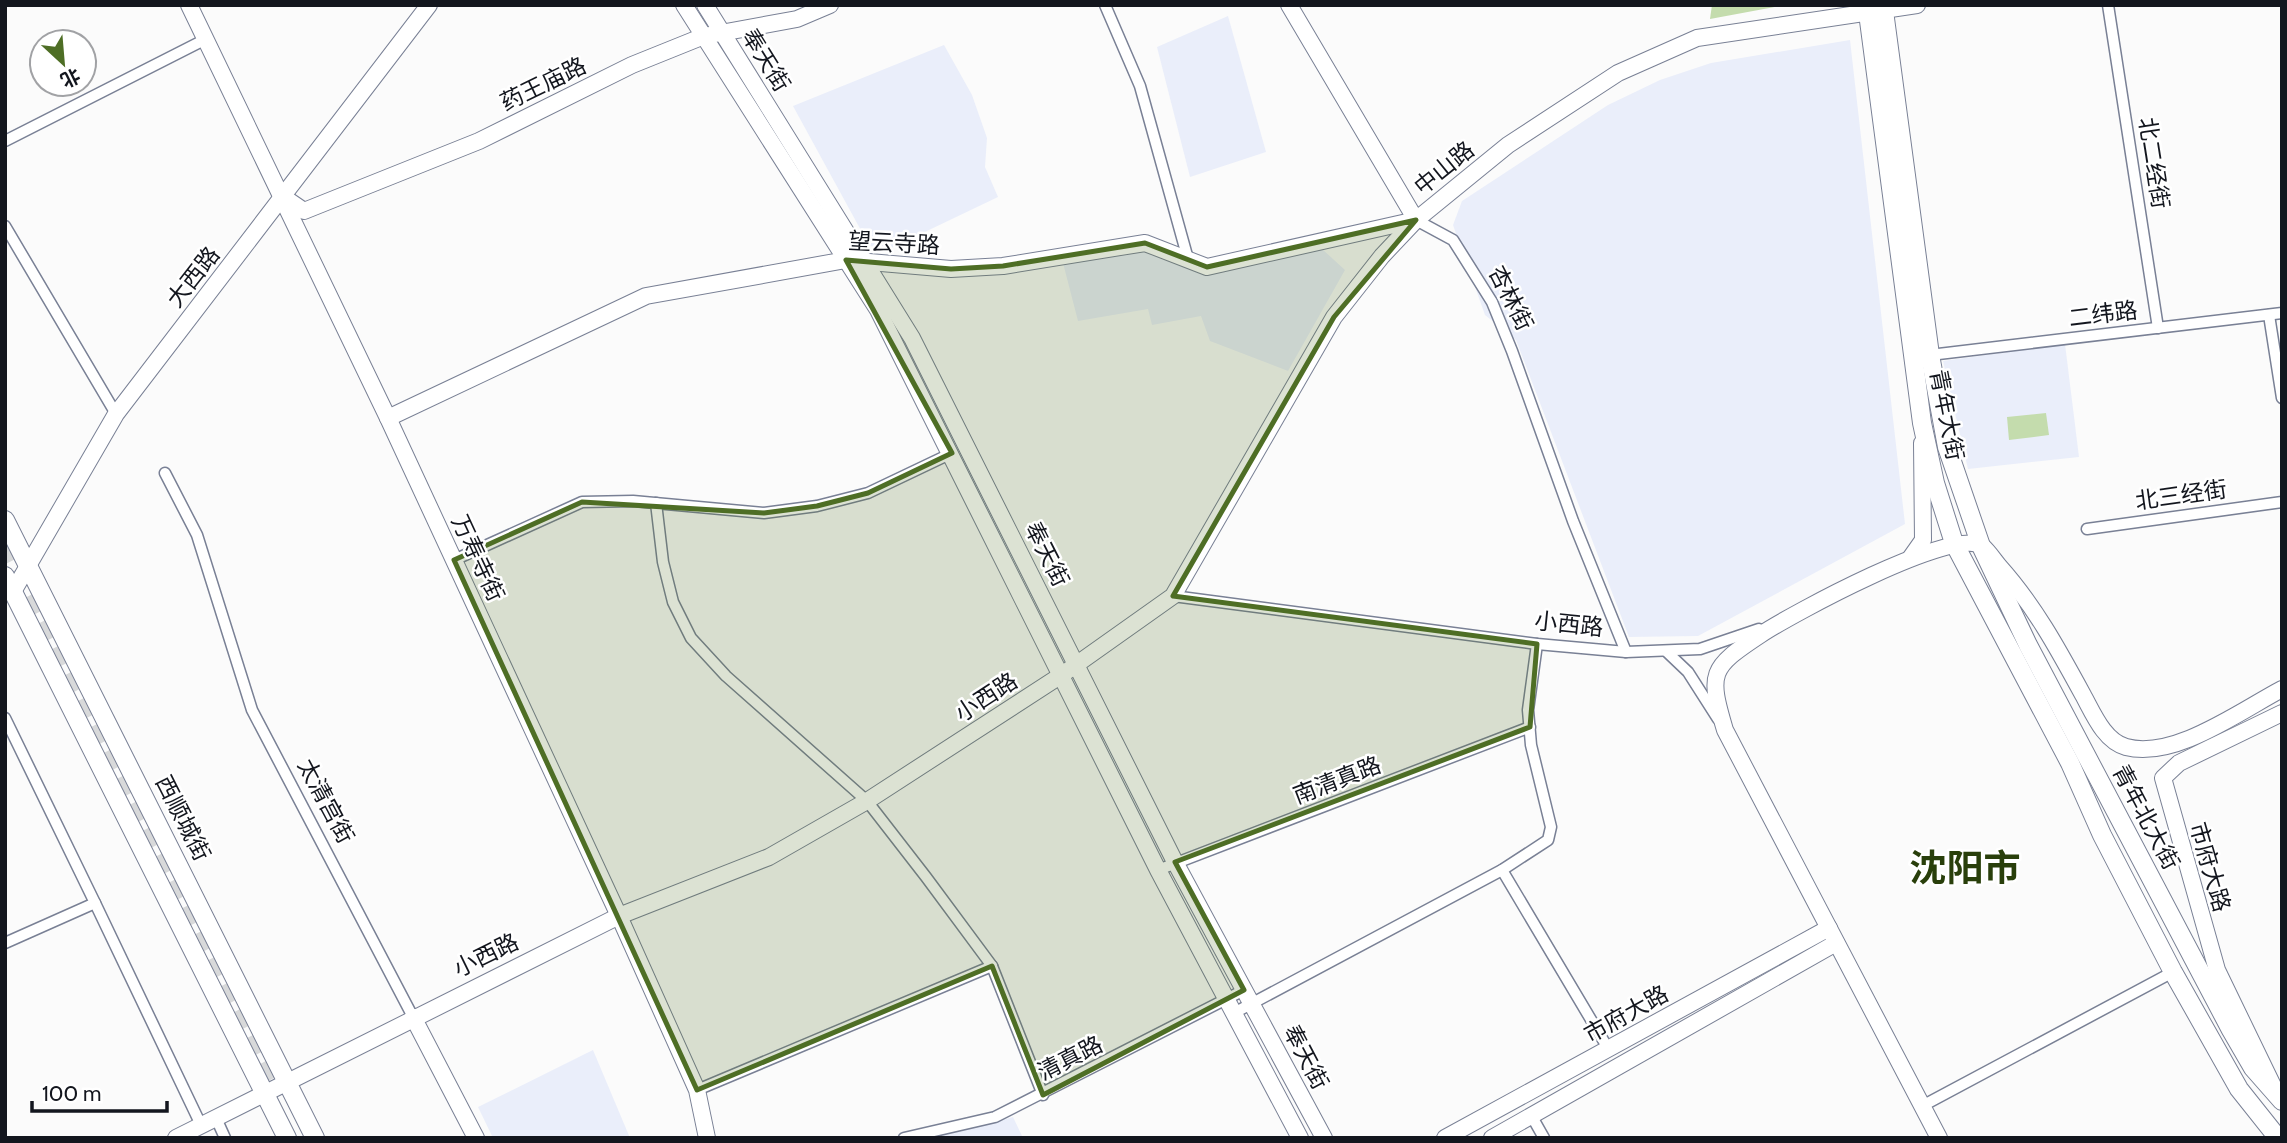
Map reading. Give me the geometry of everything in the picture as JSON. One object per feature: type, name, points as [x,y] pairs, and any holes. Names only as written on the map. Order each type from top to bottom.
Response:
[{"type":"main road","name":"万寿寺街","points":[[189,5],[388,418],[619,916],[697,1090],[706,1138]]},
{"type":"main road","name":"大西路","points":[[10,583],[27,562],[116,414],[429,5]]},
{"type":"main road","name":"奉天街","points":[[684,5],[750,104],[878,310],[952,453],[1158,870],[1300,1138]]},
{"type":"main road","name":"奉天街","points":[[705,5],[912,338],[1175,862],[1324,1138]]},
{"type":"main road","name":"药王庙路","points":[[283,197],[304,211],[479,141],[632,65],[704,37],[797,19],[830,5]]},
{"type":"main road","points":[[1289,5],[1416,220]]},
{"type":"main road","name":"中山路","points":[[1174,596],[1334,317],[1382,256],[1416,220],[1508,145],[1618,73],[1697,37],[1874,9],[1917,5]]},
{"type":"main road","name":"青年大街","points":[[1874,9],[1947,447],[1981,546]]},
{"type":"main road","name":"青年大街","points":[[1874,9],[1922,424],[1935,483],[1954,543],[2088,803]]},
{"type":"main road","name":"望云寺路","points":[[388,418],[646,296],[846,260],[951,269],[1003,266],[1145,243],[1207,267],[1416,220]]},
{"type":"main road","points":[[1909,559],[1923,540],[1922,424]]},
{"type":"main road","name":"西顺城街","points":[[5,520],[316,1138]]},
{"type":"main road","points":[[1940,1138],[1725,730],[1714,692],[1716,673],[1730,655],[1779,622],[1909,559],[1954,543],[1971,542],[1981,546],[2033,608],[2094,714],[2107,734],[2122,746],[2154,750],[2176,744],[2282,689]]},
{"type":"main road","name":"青年北大街","points":[[1981,546],[2028,645],[2231,1030],[2253,1068],[2278,1096]]},
{"type":"main road","points":[[10,583],[287,1138]]},
{"type":"main road","name":"小西路","points":[[177,1138],[413,1017],[619,916],[769,857],[867,802],[1077,664],[1174,596]]},
{"type":"main road","name":"市府大路","points":[[2278,1096],[2217,970],[2163,778],[2179,764],[2282,713]]},
{"type":"main road","name":"青年北大街","points":[[2088,803],[2173,972],[2239,1090],[2278,1138]]},
{"type":"main road","name":"市府大路","points":[[1445,1138],[1832,935]]},
{"type":"main road","name":"市府大路","points":[[1492,1138],[1832,935]]},
{"type":"main road","name":"太清宫街","points":[[413,1017],[476,1138]]},
{"type":"street","points":[[1105,5],[1140,86],[1188,259]]},
{"type":"street","name":"北二经街","points":[[2108,5],[2158,328]]},
{"type":"street","points":[[5,141],[206,39]]},
{"type":"street","name":"杏林街","points":[[1416,220],[1453,240],[1492,302],[1573,521],[1626,652]]},
{"type":"street","points":[[5,226],[116,414]]},
{"type":"street","name":"二纬路","points":[[1930,355],[2282,313]]},
{"type":"street","points":[[2269,315],[2282,398]]},
{"type":"street","points":[[454,560],[582,502],[656,503],[764,513],[817,506],[868,493],[952,453]]},
{"type":"street","name":"太清宫街","points":[[165,473],[197,536],[253,710],[413,1017]]},
{"type":"street","name":"北三经街","points":[[2087,529],[2282,502]]},
{"type":"street","points":[[656,503],[663,562],[673,602],[691,638],[726,676],[867,802],[992,966],[1044,1095]]},
{"type":"street","name":"小西路","points":[[1174,596],[1536,644],[1626,652],[1700,649],[1779,622]]},
{"type":"street","name":"清真路","points":[[904,1138],[995,1117],[1044,1095],[1230,1007],[1502,870],[1548,840],[1551,827],[1528,710],[1536,644]]},
{"type":"street","points":[[1667,652],[1688,672],[1725,730]]},
{"type":"street","points":[[5,718],[201,1125]]},
{"type":"street","name":"南清真路","points":[[1158,870],[1530,727]]},
{"type":"street","points":[[1502,870],[1609,1050]]},
{"type":"street","points":[[5,943],[95,903]]},
{"type":"street","points":[[697,1090],[992,966]]},
{"type":"street","points":[[1924,1105],[2173,972]]},
{"type":"street","points":[[1531,1115],[1544,1138]]},
{"type":"street","points":[[216,1118],[225,1138]]},
{"type":"highlighted area","points":[[1416,220],[1334,317],[1173,596],[1537,644],[1530,727],[1175,862],[1244,990],[1043,1095],[992,966],[697,1090],[454,560],[582,502],[764,513],[817,506],[868,493],[952,453],[846,260],[951,269],[1003,266],[1145,243],[1207,267]]},
{"type":"shaded area","points":[[1228,16],[1266,152],[1190,177],[1157,47]]},
{"type":"shaded area","points":[[1850,40],[1905,524],[1698,636],[1629,637],[1516,340],[1485,315],[1453,225],[1462,201],[1608,105],[1660,80],[1711,63]]},
{"type":"shaded area","points":[[944,45],[972,95],[987,138],[985,167],[998,197],[883,252],[869,245],[793,106]]},
{"type":"shaded area","points":[[1145,247],[1200,270],[1321,248],[1345,270],[1288,371],[1210,341],[1201,316],[1152,325],[1148,309],[1078,321],[1063,263]]},
{"type":"shaded area","points":[[2065,344],[2079,457],[1968,469],[1943,361]]},
{"type":"shaded area","points":[[593,1050],[630,1138],[493,1138],[478,1107]]},
{"type":"shaded area","points":[[1013,1117],[1023,1138],[937,1137],[989,1124]]},
{"type":"green space","points":[[1712,5],[1786,5],[1710,19]]},
{"type":"green space","points":[[2046,413],[2049,435],[2009,440],[2007,417]]},
{"type":"tunnel","points":[[5,543],[280,1087]]},
{"type":"district","name":"沈阳市","points":[[1965,868]]}]
